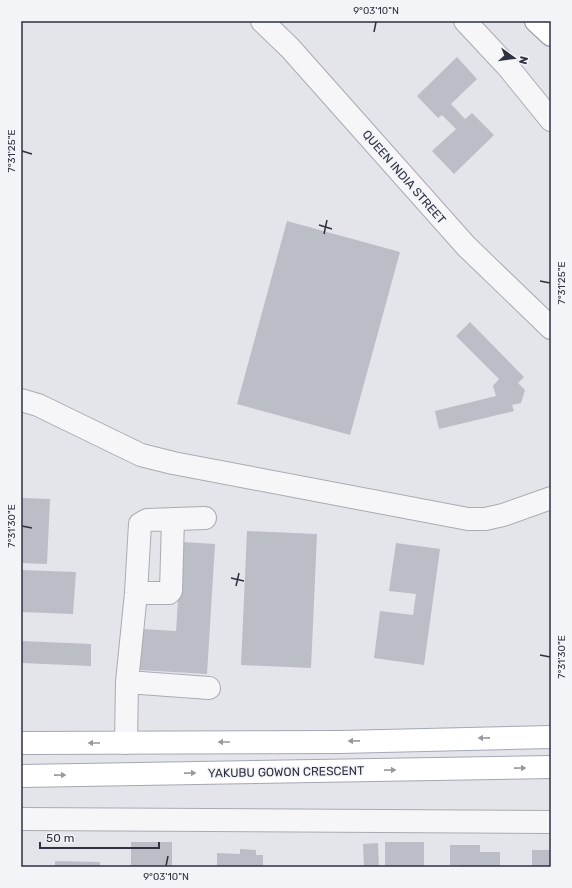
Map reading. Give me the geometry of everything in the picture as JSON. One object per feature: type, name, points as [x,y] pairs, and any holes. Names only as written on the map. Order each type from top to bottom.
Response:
[{"type":"main road","points":[[21,743],[340,742],[551,737]]},
{"type":"main road","name":"YAKUBU GOWON CRESCENT","points":[[21,776],[551,767]]},
{"type":"street","name":"QUEEN INDIA STREET","points":[[262,21],[290,48],[466,246],[551,328]]},
{"type":"street","points":[[465,21],[508,67],[551,120]]},
{"type":"street","points":[[21,400],[38,405],[141,455],[173,463],[468,519],[485,519],[504,515],[551,498]]},
{"type":"street","points":[[126,743],[128,682],[136,593],[140,524],[146,520],[205,518]]},
{"type":"street","points":[[136,593],[171,591],[173,519]]},
{"type":"street","points":[[128,682],[209,688]]},
{"type":"street","points":[[21,819],[551,822]]},
{"type":"building","points":[[457,57],[477,79],[451,104],[465,119],[472,113],[494,135],[454,174],[432,151],[456,129],[442,115],[438,118],[417,96]]},
{"type":"building","points":[[287,221],[400,252],[350,435],[237,404]]},
{"type":"building","points":[[470,322],[524,377],[518,383],[525,390],[521,403],[512,405],[514,411],[439,429],[435,411],[496,396],[493,386],[499,379],[456,336]]},
{"type":"building","points":[[22,498],[50,499],[47,564],[21,563]]},
{"type":"building","points":[[247,531],[317,534],[311,668],[241,665]]},
{"type":"building","points":[[182,542],[215,544],[207,674],[139,670],[142,629],[176,631]]},
{"type":"building","points":[[396,543],[440,549],[424,665],[374,658],[380,611],[413,615],[416,594],[389,591]]},
{"type":"building","points":[[21,570],[76,572],[73,614],[21,612]]},
{"type":"building","points":[[21,641],[91,644],[91,666],[22,663]]},
{"type":"building","points":[[131,842],[172,842],[172,867],[131,867]]},
{"type":"building","points":[[385,842],[424,842],[424,867],[385,867]]},
{"type":"building","points":[[378,843],[379,867],[364,867],[363,844]]},
{"type":"building","points":[[450,845],[480,845],[480,852],[500,852],[500,867],[459,867],[459,865],[450,865]]},
{"type":"building","points":[[240,849],[256,850],[256,855],[263,855],[263,867],[217,867],[217,853],[240,854]]},
{"type":"building","points":[[532,850],[551,850],[551,867],[532,867]]},
{"type":"building","points":[[55,861],[100,862],[100,867],[55,867]]}]
